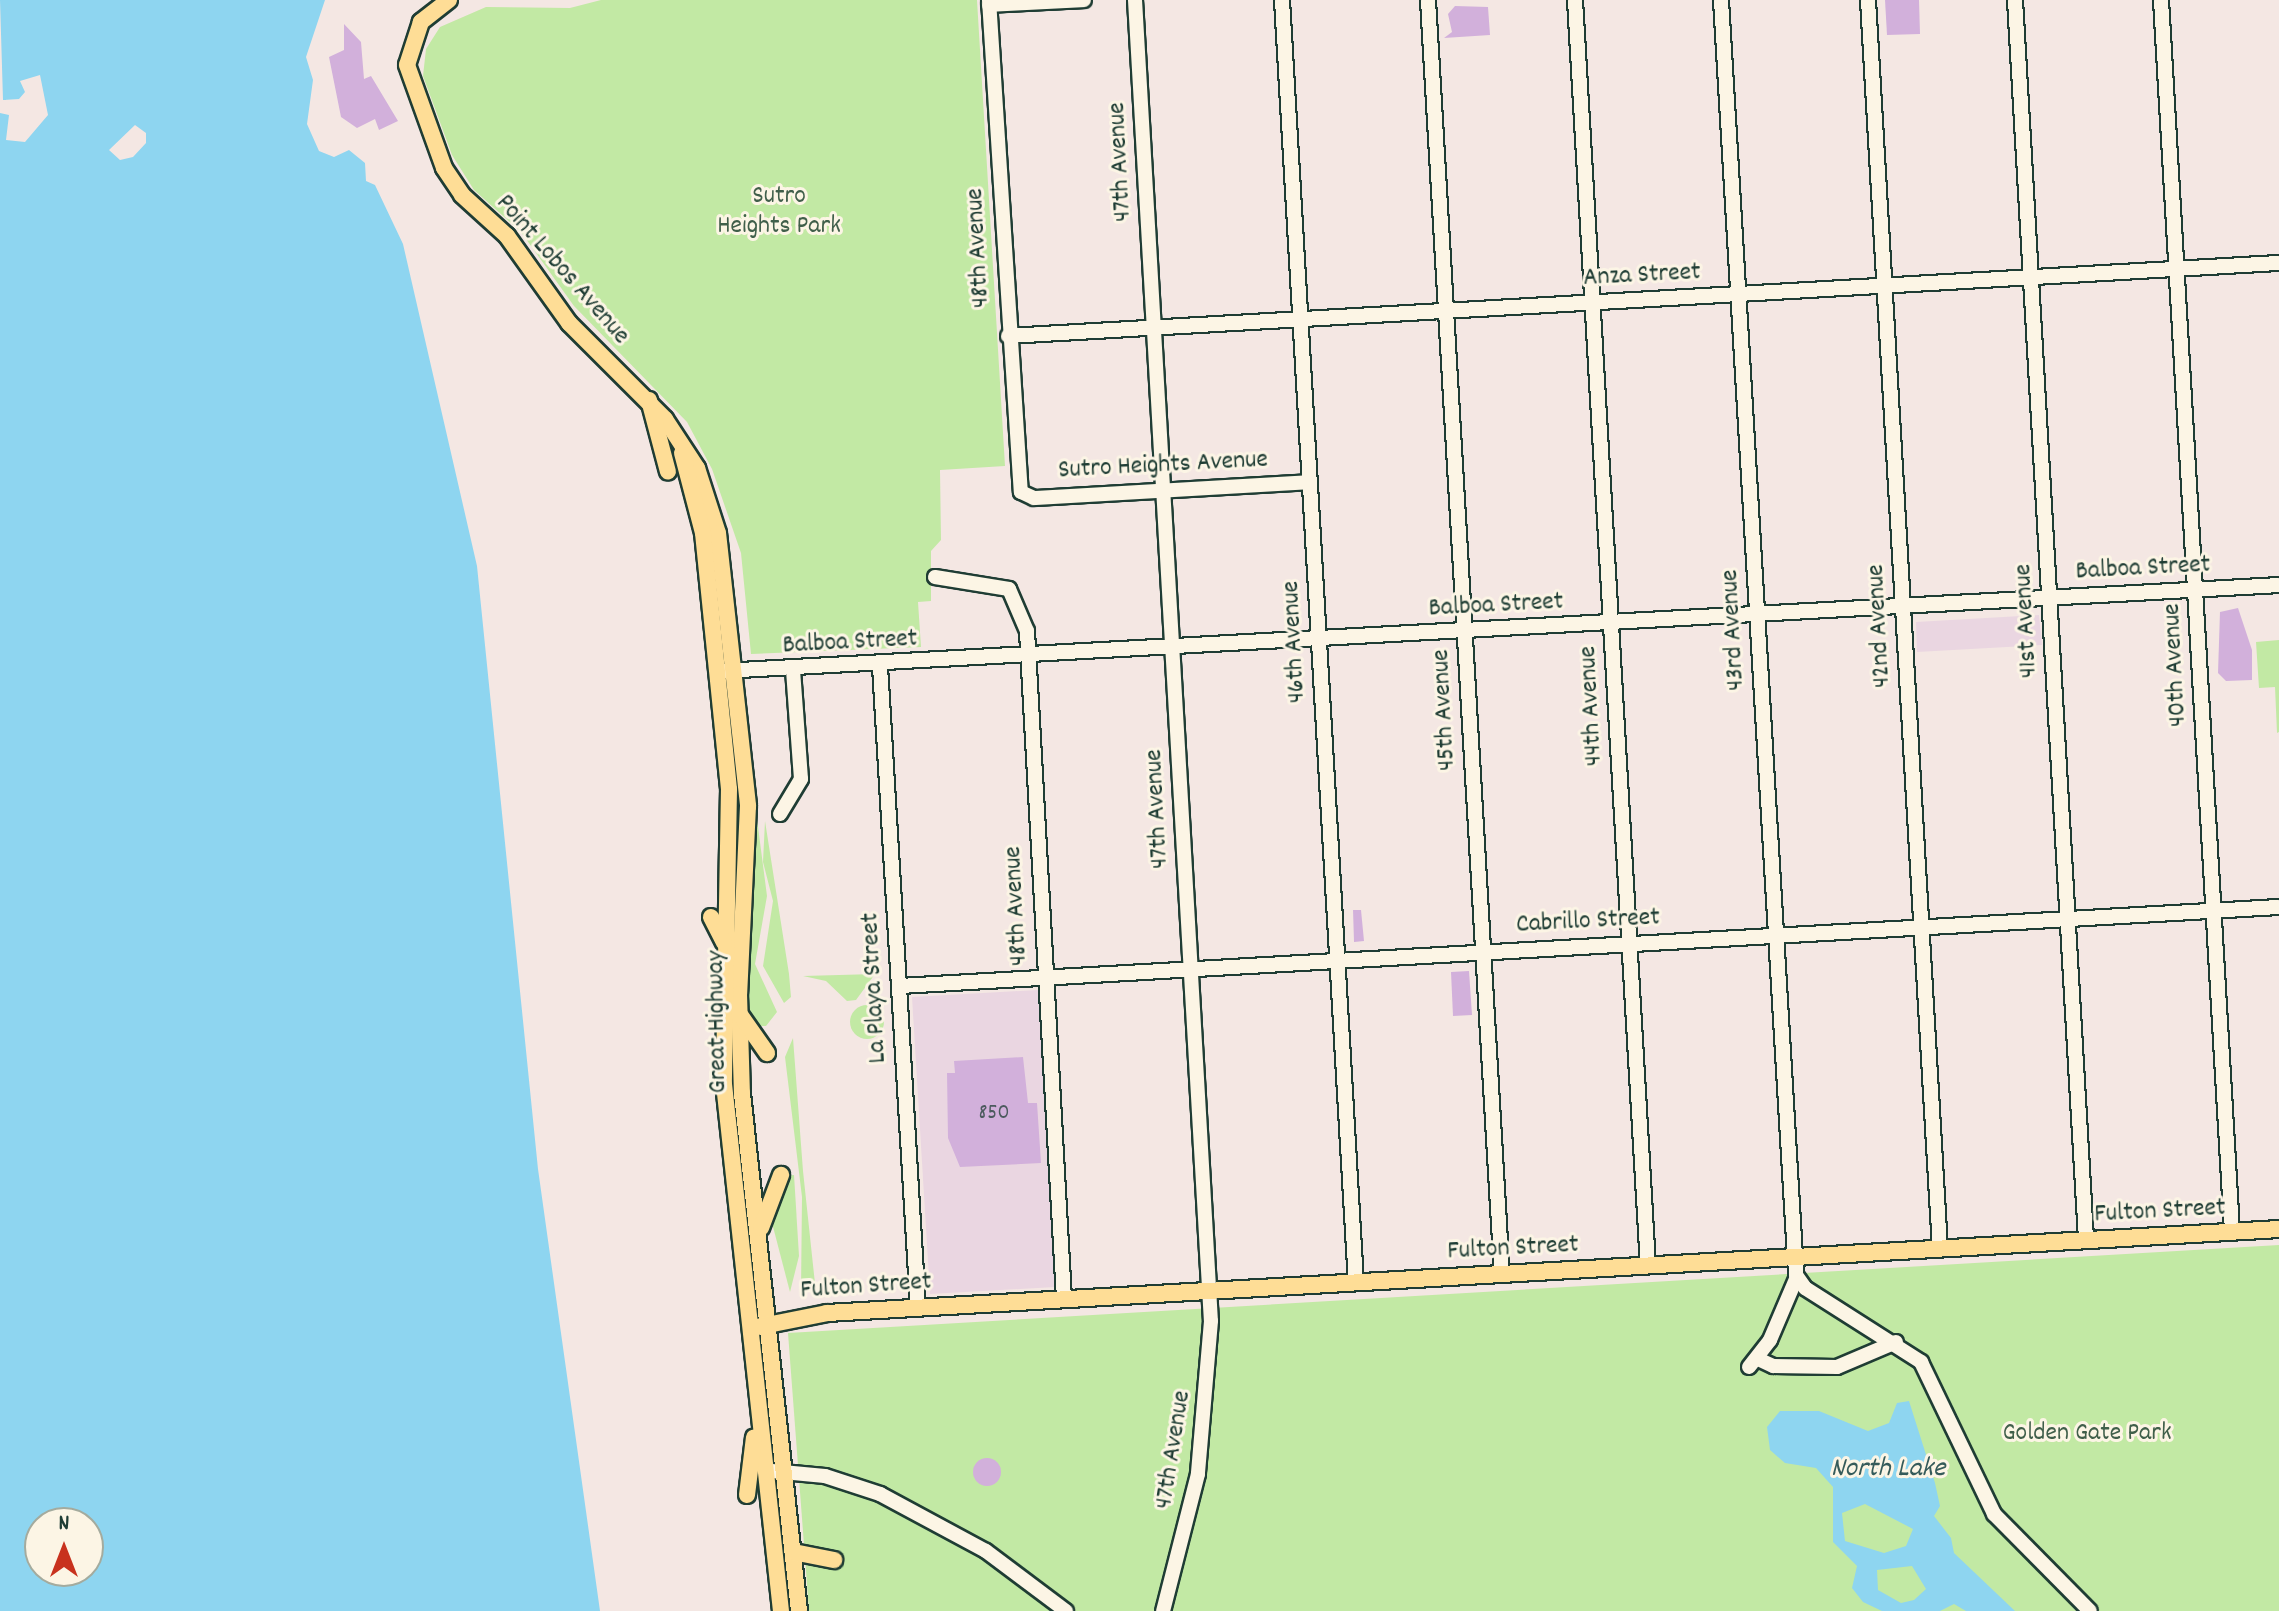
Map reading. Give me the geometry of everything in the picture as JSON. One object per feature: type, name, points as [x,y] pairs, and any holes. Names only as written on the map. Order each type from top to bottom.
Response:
[{"type":"main road","name":"Point Lobos Avenue","points":[[449,0],[421,22],[407,65],[444,168],[462,195],[507,236],[569,323],[649,400]]},
{"type":"main road","name":"Great Highway","points":[[649,400],[697,468],[718,533],[748,825],[739,1013],[744,1116],[772,1321],[799,1611]]},
{"type":"main road","points":[[649,400],[668,472]]},
{"type":"main road","name":"Great Highway","points":[[678,440],[703,533],[731,825],[724,943],[725,1096],[781,1611]]},
{"type":"main road","points":[[711,917],[724,943]]},
{"type":"main road","points":[[739,1013],[767,1053]]},
{"type":"main road","points":[[760,1230],[781,1175]]},
{"type":"main road","name":"Fulton Street","points":[[752,1328],[772,1321],[918,1307],[2279,1229]]},
{"type":"main road","points":[[747,1495],[758,1396]]},
{"type":"main road","points":[[777,1581],[793,1552],[834,1560]]},
{"type":"street","points":[[989,3],[1084,0]]},
{"type":"street","name":"47th Avenue","points":[[1135,0],[1210,1290],[1204,1434],[1163,1611]]},
{"type":"street","name":"46th Avenue","points":[[1282,0],[1356,1282]]},
{"type":"street","name":"45th Avenue","points":[[1428,0],[1502,1274]]},
{"type":"street","name":"44th Avenue","points":[[1575,0],[1648,1265]]},
{"type":"street","name":"43rd Avenue","points":[[1721,0],[1796,1279]]},
{"type":"street","name":"42nd Avenue","points":[[1868,0],[1940,1248]]},
{"type":"street","name":"41st Avenue","points":[[2015,0],[2086,1240]]},
{"type":"street","name":"40th Avenue","points":[[2161,0],[2232,1231]]},
{"type":"street","name":"48th Avenue","points":[[989,3],[1008,336],[1021,492]]},
{"type":"street","name":"Anza Street","points":[[1008,336],[2279,263]]},
{"type":"street","name":"Sutro Heights Avenue","points":[[1021,492],[1034,498],[1310,482]]},
{"type":"street","name":"48th Avenue","points":[[935,577],[1012,591],[1027,631],[1064,1299]]},
{"type":"street","name":"Balboa Street","points":[[717,671],[793,671],[2279,585]]},
{"type":"street","name":"La Playa Street","points":[[880,666],[918,1307]]},
{"type":"street","points":[[780,814],[801,779],[793,671]]},
{"type":"street","name":"Cabrillo Street","points":[[900,986],[2279,907]]},
{"type":"street","points":[[1896,1342],[1837,1367],[1754,1363],[1796,1279],[1896,1342],[1932,1376],[2003,1525],[2090,1611]]},
{"type":"street","points":[[765,1470],[854,1483],[921,1514],[1066,1611]]},
{"type":"shaded area","points":[[2039,615],[2042,645],[1917,652],[1916,622]]},
{"type":"shaded area","points":[[1038,990],[1055,1287],[930,1294],[912,997]]},
{"type":"green space","name":"Sutro Heights Park","points":[[601,0],[977,0],[1005,466],[940,470],[941,540],[931,551],[931,601],[918,602],[921,647],[751,654],[741,553],[712,469],[687,422],[574,306],[521,232],[474,190],[452,155],[423,76],[426,49],[440,27],[486,7],[570,8]]},
{"type":"green space","points":[[2279,640],[2277,733],[2275,687],[2259,688],[2256,642]]},
{"type":"green space","points":[[757,819],[767,896],[755,964],[777,1012],[766,1026],[757,1026],[747,1010]]},
{"type":"green space","points":[[765,821],[789,974],[791,997],[784,1003],[763,966],[773,901],[763,862]]},
{"type":"green space","points":[[875,974],[856,1000],[847,1001],[826,981],[803,976]]},
{"type":"green space","points":[[867,1005],[879,1010],[884,1022],[879,1034],[867,1039],[855,1034],[850,1022],[855,1010]]},
{"type":"green space","points":[[793,1038],[816,1293],[801,1290],[802,1197],[785,1057]]},
{"type":"green space","points":[[794,1175],[799,1256],[790,1292],[771,1219],[785,1176]]},
{"type":"green space","name":"Golden Gate Park","points":[[2279,1245],[2279,1611],[809,1611],[788,1333]]},
{"type":"water","points":[[0,0],[325,0],[306,57],[313,80],[307,124],[319,151],[334,157],[349,150],[365,163],[366,181],[375,185],[403,244],[477,566],[538,1169],[600,1611],[0,1611],[0,113],[9,115],[6,140],[25,142],[48,115],[40,75],[20,81],[25,92],[19,99],[3,100]],"holes":[[[135,125],[146,133],[146,143],[133,157],[120,160],[109,150]]]},
{"type":"water","name":"North Lake","points":[[1909,1401],[1940,1506],[1934,1516],[1951,1538],[1954,1553],[2015,1611],[1966,1611],[1954,1604],[1940,1611],[1882,1611],[1863,1602],[1852,1588],[1857,1566],[1833,1542],[1833,1487],[1816,1468],[1785,1463],[1770,1450],[1767,1427],[1780,1411],[1819,1411],[1868,1431],[1889,1423],[1897,1403]],"holes":[[[1865,1504],[1913,1529],[1906,1546],[1884,1553],[1845,1541],[1842,1513]],[[1912,1566],[1926,1589],[1914,1600],[1901,1603],[1878,1590],[1877,1570]]]},
{"type":"building","points":[[1885,0],[1919,0],[1920,34],[1887,35]]},
{"type":"building","points":[[1455,6],[1488,7],[1490,35],[1444,38],[1452,32],[1448,14]]},
{"type":"building","points":[[344,24],[361,42],[364,79],[371,76],[398,121],[379,130],[375,119],[357,128],[341,117],[329,57],[344,50]]},
{"type":"building","points":[[2238,608],[2252,650],[2252,680],[2226,681],[2218,673],[2220,612]]},
{"type":"building","points":[[1353,910],[1361,910],[1364,941],[1354,942]]},
{"type":"building","points":[[1469,971],[1472,1015],[1453,1016],[1451,972]]},
{"type":"building","points":[[1023,1057],[1028,1103],[1037,1103],[1041,1163],[960,1167],[948,1138],[947,1073],[955,1073],[954,1061]]},
{"type":"building","points":[[987,1458],[997,1462],[1001,1472],[997,1482],[987,1486],[977,1482],[973,1472],[977,1462]]}]
